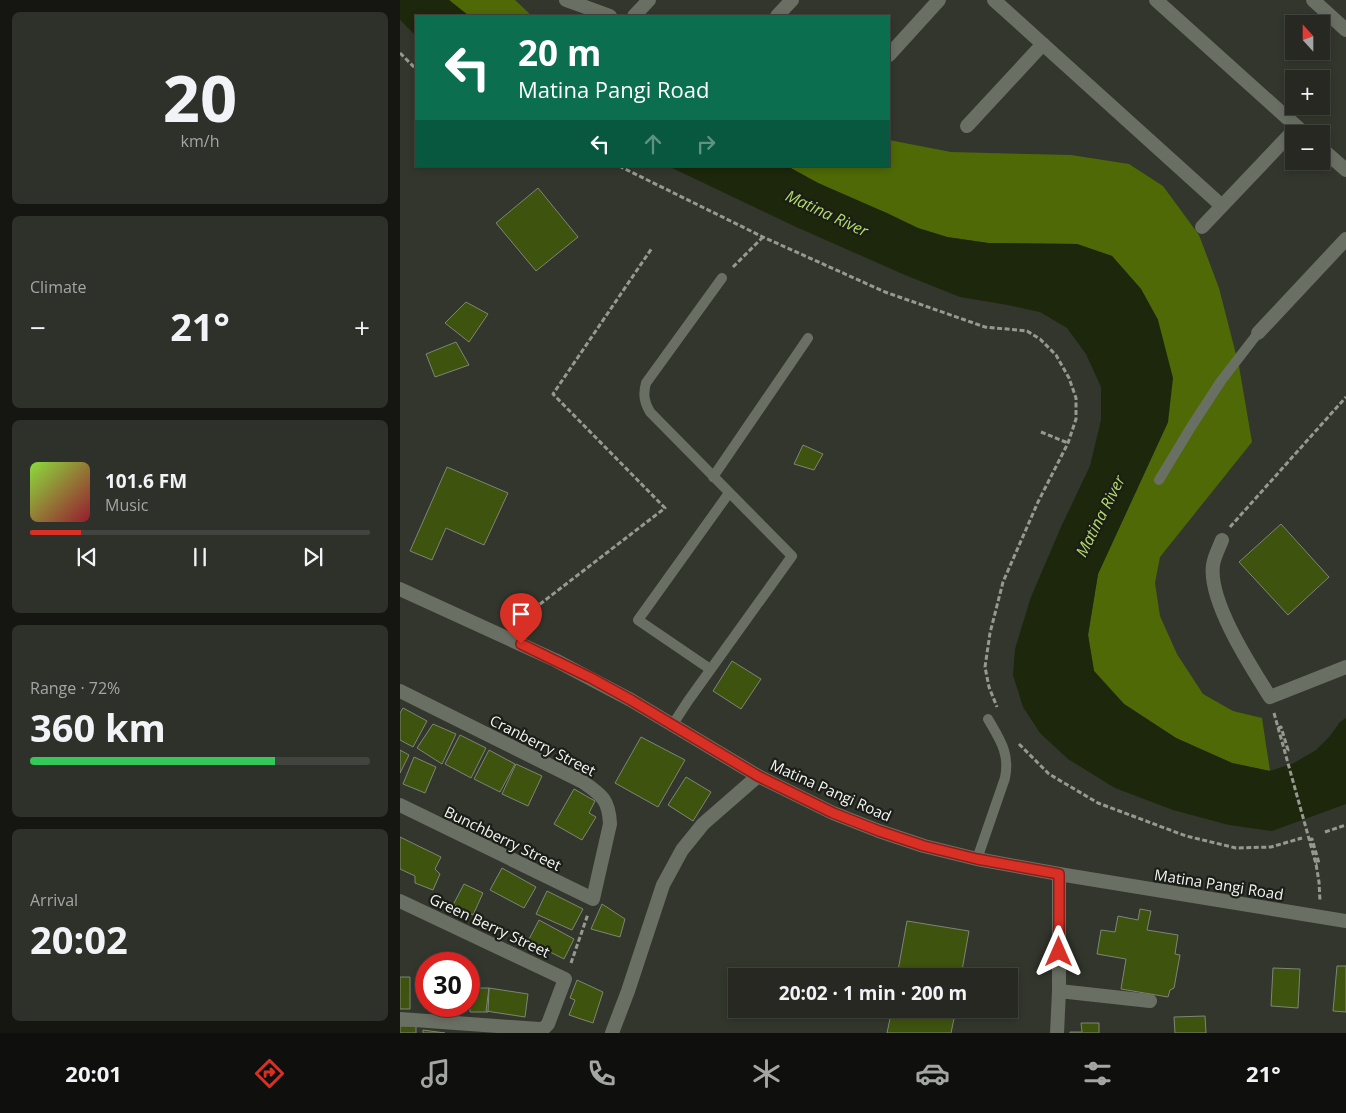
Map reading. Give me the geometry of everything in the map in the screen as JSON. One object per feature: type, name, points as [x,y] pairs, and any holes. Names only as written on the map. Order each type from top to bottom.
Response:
[{"type":"street","points":[[566,0],[607,15]]},
{"type":"street","points":[[635,15],[649,0]]},
{"type":"street","points":[[778,15],[792,0]]},
{"type":"street","points":[[890,54],[939,0]]},
{"type":"street","points":[[994,0],[1222,206]]},
{"type":"street","points":[[1156,0],[1295,125]]},
{"type":"street","points":[[1314,0],[1346,30]]},
{"type":"street","points":[[967,126],[1042,44]]},
{"type":"street","points":[[1202,227],[1285,145]]},
{"type":"street","points":[[1330,156],[1346,170]]},
{"type":"street","points":[[1258,333],[1346,239]]},
{"type":"street","points":[[1222,540],[1213,565],[1214,585],[1233,635],[1270,697],[1346,667]]},
{"type":"street","name":"Matina Pangi Road","points":[[400,589],[591,678],[673,724],[758,776],[833,813],[879,831],[924,846],[977,859],[1346,921]]},
{"type":"street","name":"Cranberry Street","points":[[400,691],[583,782],[596,791],[606,802],[610,812],[610,824],[592,899]]},
{"type":"street","points":[[612,1033],[663,885],[682,850],[703,824],[758,776]]},
{"type":"street","name":"Bunchberry Street","points":[[400,805],[592,899]]},
{"type":"street","points":[[1057,1033],[1060,991],[1059,874]]},
{"type":"street","name":"Green Berry Street","points":[[400,901],[565,979]]},
{"type":"street","points":[[400,1019],[534,1029],[544,1028],[550,1020],[565,979]]},
{"type":"street","points":[[1060,991],[1150,1001]]},
{"type":"lane","points":[[673,724],[688,700],[792,556],[650,412],[645,403],[643,392],[646,382],[722,278]]},
{"type":"lane","points":[[1159,480],[1221,381],[1258,333]]},
{"type":"lane","points":[[713,477],[808,338]]},
{"type":"lane","points":[[710,669],[638,620],[728,493]]},
{"type":"lane","points":[[977,859],[1005,778],[1007,766],[1000,741],[988,719]]},
{"type":"path","points":[[400,53],[415,68]]},
{"type":"path","points":[[621,167],[764,237],[885,292],[985,327],[1027,331],[1040,339],[1056,355],[1069,378],[1076,398],[1076,419],[1068,443],[1038,502],[1003,582],[990,633],[985,667],[1000,713]]},
{"type":"path","points":[[722,278],[764,237]]},
{"type":"path","points":[[521,644],[531,611],[664,508],[553,394],[652,248]]},
{"type":"path","points":[[1222,540],[1233,523],[1346,397]]},
{"type":"path","points":[[1041,432],[1068,443]]},
{"type":"path","points":[[1285,751],[1288,750],[1281,727],[1278,728],[1309,840],[1312,839],[1319,863],[1316,864],[1319,882],[1319,916]]},
{"type":"path","points":[[1016,741],[1049,774],[1098,803],[1186,836],[1236,848],[1271,848],[1302,838]]},
{"type":"path","points":[[1325,832],[1346,825]]},
{"type":"path","points":[[565,979],[592,899]]},
{"type":"green space","points":[[449,0],[515,0],[531,15],[468,15]]},
{"type":"green space","points":[[890,140],[951,152],[1071,155],[1129,164],[1163,186],[1199,235],[1219,288],[1239,366],[1252,442],[1160,557],[1155,583],[1160,616],[1177,654],[1203,694],[1233,711],[1262,718],[1270,771],[1232,763],[1176,738],[1124,704],[1094,671],[1088,635],[1098,574],[1168,422],[1158,320],[1141,289],[1112,256],[1077,244],[988,243],[947,237],[918,228],[818,183],[789,167],[890,167]]},
{"type":"water","points":[[400,0],[449,0],[468,15],[415,15],[415,35],[400,20]]},
{"type":"water","name":"Matina River","points":[[670,167],[789,167],[818,183],[918,228],[947,237],[988,243],[1077,244],[1112,256],[1141,289],[1158,320],[1173,378],[1168,422],[1098,574],[1088,635],[1094,671],[1124,704],[1176,738],[1232,763],[1270,771],[1294,763],[1316,750],[1330,736],[1340,722],[1346,718],[1346,804],[1272,831],[1229,825],[1173,810],[1115,788],[1068,759],[1040,733],[1023,707],[1013,675],[1015,649],[1031,597],[1090,466],[1101,420],[1101,387],[1086,354],[1067,328],[1040,312],[960,297],[794,226]]},
{"type":"building","points":[[538,188],[578,237],[536,271],[496,223]]},
{"type":"building","points":[[466,302],[488,314],[469,342],[445,323]]},
{"type":"building","points":[[456,342],[469,365],[435,377],[426,354]]},
{"type":"building","points":[[803,445],[823,454],[814,470],[794,464]]},
{"type":"building","points":[[447,467],[508,493],[484,545],[446,528],[432,560],[410,551]]},
{"type":"building","points":[[1281,524],[1329,577],[1288,615],[1239,562]]},
{"type":"building","points":[[732,661],[761,679],[741,709],[713,691]]},
{"type":"building","points":[[403,708],[427,721],[413,747],[400,740],[400,713]]},
{"type":"building","points":[[433,724],[456,734],[442,764],[417,748]]},
{"type":"building","points":[[460,735],[486,748],[471,778],[445,764]]},
{"type":"building","points":[[641,737],[685,760],[658,807],[615,783]]},
{"type":"building","points":[[400,750],[409,755],[400,773]]},
{"type":"building","points":[[489,750],[515,764],[500,792],[474,779]]},
{"type":"building","points":[[414,757],[436,767],[425,793],[403,784]]},
{"type":"building","points":[[516,764],[542,776],[528,806],[502,794]]},
{"type":"building","points":[[686,777],[711,792],[693,821],[668,805]]},
{"type":"building","points":[[574,789],[595,801],[589,813],[596,817],[582,840],[554,824]]},
{"type":"building","points":[[400,837],[441,857],[435,869],[440,874],[433,890],[415,883],[415,876],[400,869]]},
{"type":"building","points":[[502,868],[536,887],[524,908],[490,890]]},
{"type":"building","points":[[464,884],[483,893],[473,915],[453,905]]},
{"type":"building","points":[[547,891],[583,909],[572,930],[536,914]]},
{"type":"building","points":[[602,904],[625,919],[620,937],[591,929]]},
{"type":"building","points":[[1140,909],[1151,911],[1147,930],[1178,935],[1175,954],[1180,955],[1174,988],[1170,990],[1168,997],[1121,989],[1126,959],[1097,954],[1101,930],[1115,932],[1118,916],[1138,920]]},
{"type":"building","points":[[539,920],[574,939],[564,959],[528,941]]},
{"type":"building","points":[[907,921],[969,931],[962,968],[898,968]]},
{"type":"building","points":[[1337,966],[1346,966],[1346,1012],[1333,1011]]},
{"type":"building","points":[[1273,968],[1300,969],[1298,1008],[1271,1006]]},
{"type":"building","points":[[400,977],[410,977],[410,1009],[400,1009]]},
{"type":"building","points":[[577,980],[603,992],[593,1023],[569,1015],[575,1000],[570,998]]},
{"type":"building","points":[[480,988],[489,988],[488,1012],[480,1012]]},
{"type":"building","points":[[489,988],[528,994],[525,1017],[486,1011]]},
{"type":"building","points":[[1205,1016],[1206,1033],[1175,1033],[1174,1017]]},
{"type":"building","points":[[890,1018],[954,1018],[951,1033],[887,1033]]},
{"type":"building","points":[[1081,1023],[1099,1023],[1099,1033],[1070,1033],[1082,1032]]},
{"type":"building","points":[[400,1026],[416,1026],[416,1033],[400,1033]]},
{"type":"building","points":[[423,1030],[445,1033],[423,1033]]},
{"type":"route","points":[[521,644],[591,678],[673,724],[758,776],[833,813],[924,846],[977,859],[1059,874],[1059,952]]}]
